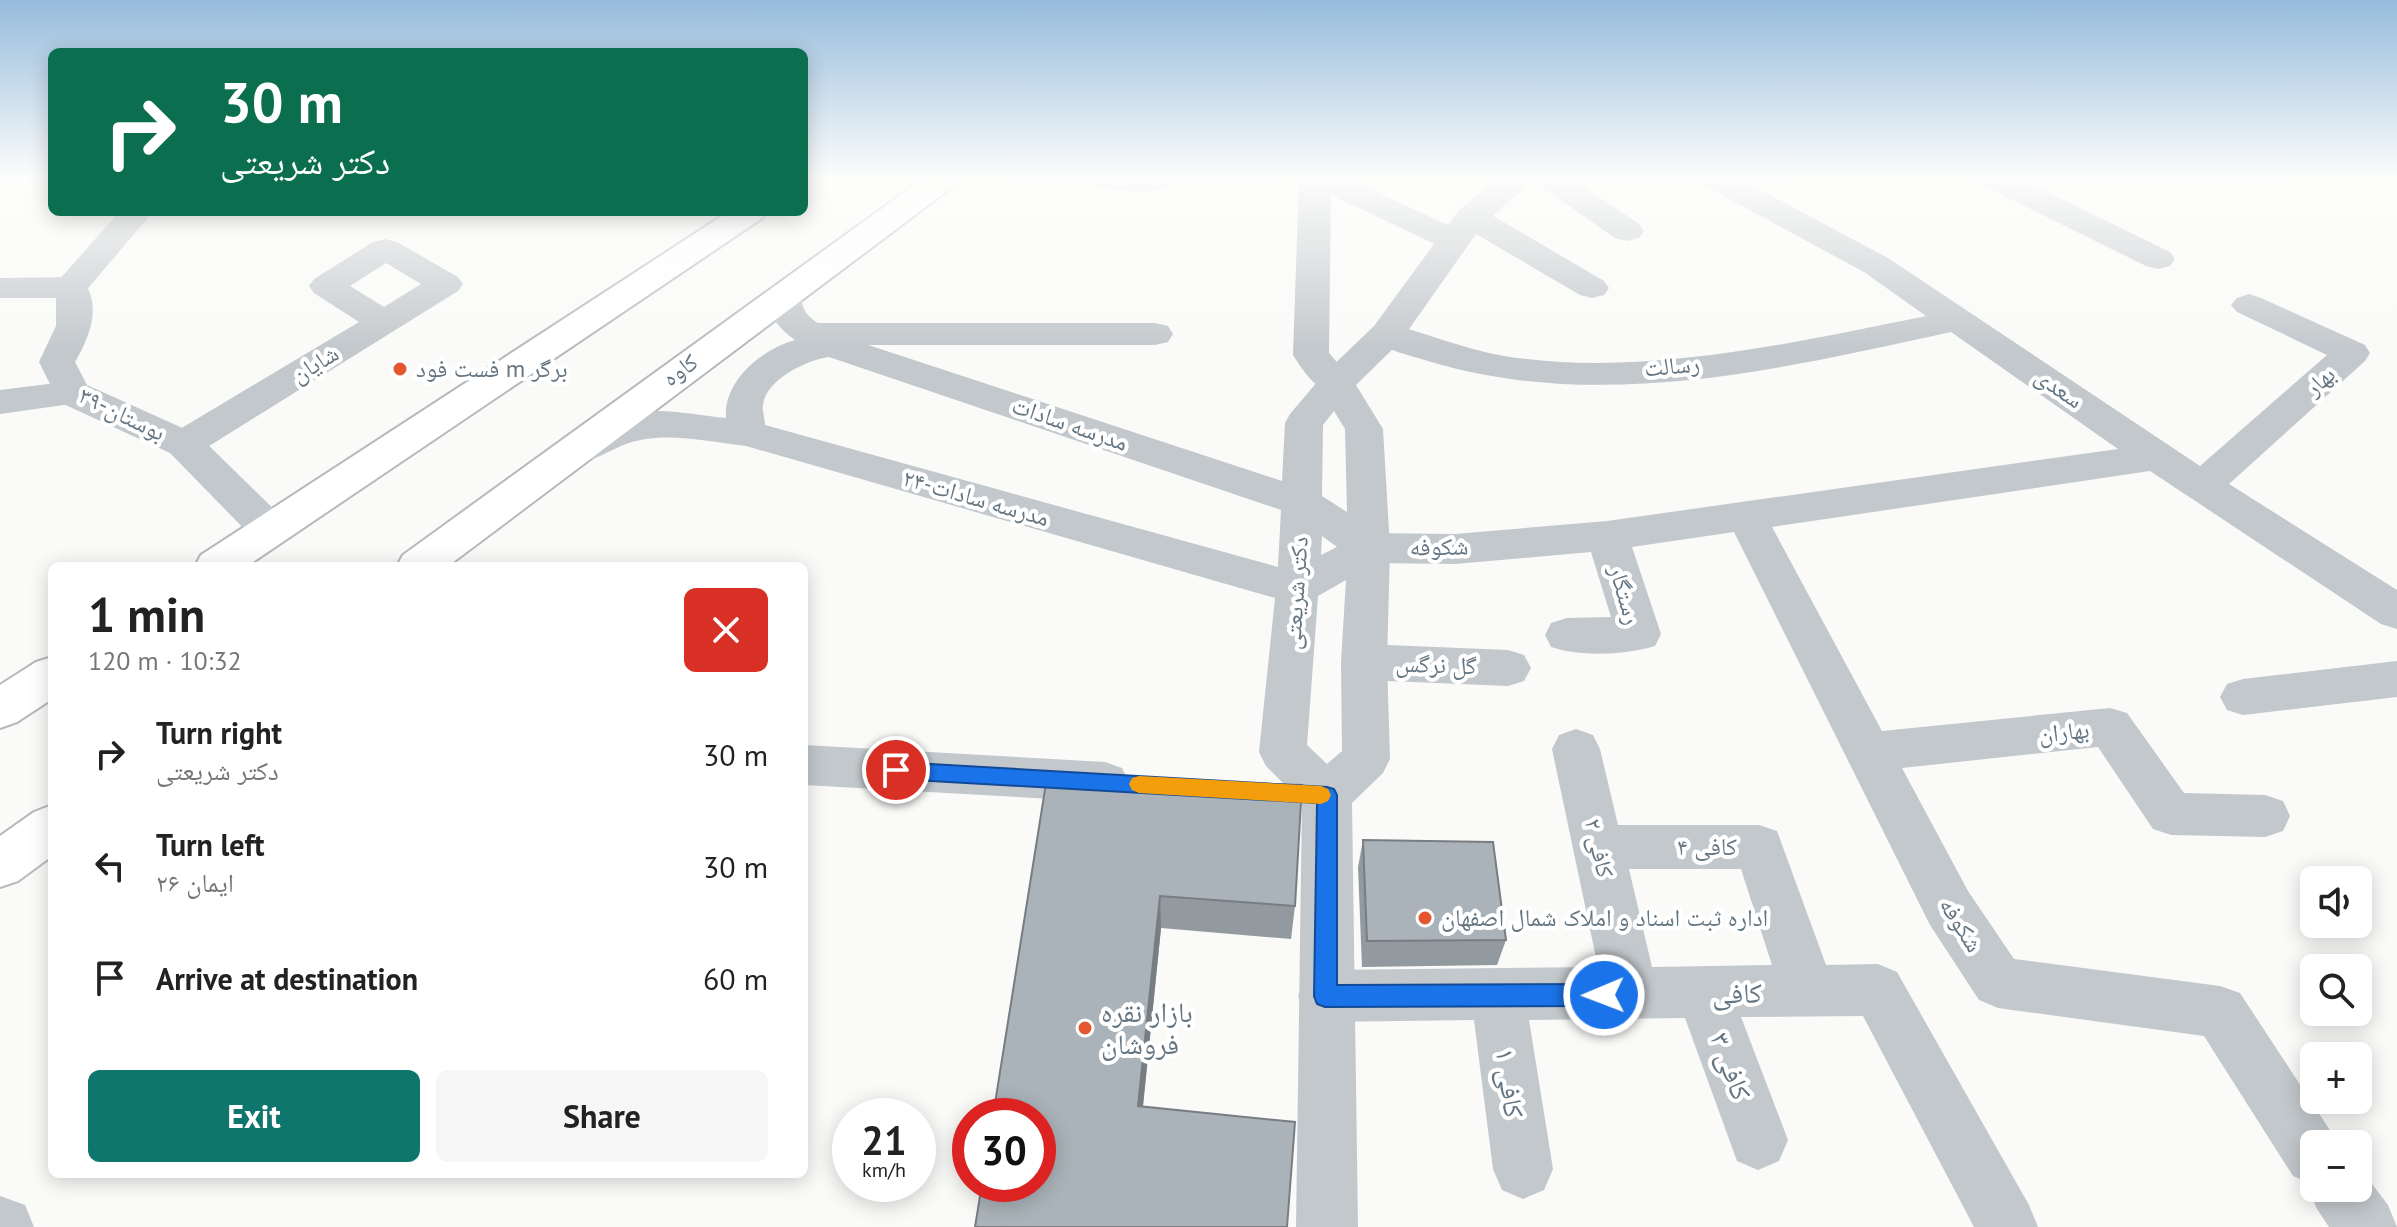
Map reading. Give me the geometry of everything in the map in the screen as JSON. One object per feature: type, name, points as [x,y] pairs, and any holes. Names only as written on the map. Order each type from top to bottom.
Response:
[{"type":"main road","points":[[222,562],[715,235]]},
{"type":"main road","name":"کاوه","points":[[423,562],[865,235]]},
{"type":"main road","points":[[0,709],[48,678]]},
{"type":"main road","points":[[0,865],[48,830]]},
{"type":"street","points":[[0,288],[71,287],[117,235]]},
{"type":"street","points":[[1264,792],[1327,795],[1366,759],[1364,662],[1369,548],[1364,429],[1336,383],[1311,355],[1314,235]]},
{"type":"street","name":"دکتر شریعتی","points":[[1327,795],[1283,752],[1297,588],[1304,423],[1336,383],[1387,334],[1457,235]]},
{"type":"street","points":[[1478,235],[1592,288]]},
{"type":"street","name":"سعدی","points":[[1821,235],[1876,265],[2157,457],[2397,612]]},
{"type":"street","points":[[2110,235],[2158,259]]},
{"type":"street","name":"شایان","points":[[184,444],[384,322],[446,284],[385,249],[326,286],[384,322]]},
{"type":"street","name":"۳۹-بوستان","points":[[71,287],[77,303],[76,328],[57,362],[72,393],[184,444],[270,530]]},
{"type":"street","name":"مدرسه سادات","points":[[785,293],[786,311],[791,320],[821,339],[1302,502],[1369,548]]},
{"type":"street","name":"بهار","points":[[2203,485],[2352,353],[2249,305]]},
{"type":"street","name":"رسالت","points":[[1387,334],[1482,364],[1547,372],[1657,369],[1808,351],[1958,320]]},
{"type":"street","points":[[747,433],[744,405],[750,389],[775,364],[821,339],[1155,334]]},
{"type":"street","points":[[0,402],[72,393]]},
{"type":"street","name":"۲۴-مدرسه سادات","points":[[574,452],[619,432],[656,424],[747,433],[1297,588]]},
{"type":"street","name":"شکوفه","points":[[1369,548],[1455,549],[1607,536],[2157,457]]},
{"type":"street","name":"شکوفه","points":[[1746,516],[1949,908],[1998,982],[2220,1012],[2300,1134]]},
{"type":"street","name":"رستگار","points":[[1567,635],[1639,634],[1607,536]]},
{"type":"street","points":[[1297,588],[1369,548]]},
{"type":"street","name":"گل نرگس","points":[[1364,662],[1508,668]]},
{"type":"street","points":[[2243,697],[2397,679]]},
{"type":"street","name":"بهاران","points":[[1867,752],[2110,727],[2171,814],[2265,816]]},
{"type":"street","name":"کافی ۲","points":[[1576,749],[1631,994]]},
{"type":"street","points":[[808,765],[1153,785]]},
{"type":"street","points":[[1327,795],[1327,1227]]},
{"type":"street","name":"کافی ۴","points":[[1598,847],[1759,847],[1808,991]]},
{"type":"street","name":"کافی","points":[[1325,996],[1878,990],[2007,1227]]},
{"type":"street","name":"کافی ۳","points":[[1704,993],[1758,1140]]},
{"type":"street","name":"کافی ۱","points":[[1498,996],[1523,1169]]},
{"type":"street","points":[[2348,1202],[2366,1227]]},
{"type":"building","name":"بازار نقره فروشان","points":[[1047,777],[1302,785],[1295,906],[1160,896],[1138,1106],[1295,1122],[1287,1227],[975,1227],[979,1202],[1056,1202],[1056,1098],[996,1098]]},
{"type":"building","name":"اداره ثبت اسناد و املاک شمال اصفهان","points":[[1363,840],[1493,842],[1506,940],[1367,941]]},
{"type":"slow traffic","points":[[1139,784],[1321,795]]},
{"type":"place","name":"فست فود m برگر","points":[[400,369]]},
{"type":"place","name":"اداره ثبت اسناد و املاک شمال اصفهان","points":[[1425,918]]},
{"type":"place","name":"بازار نقره فروشان","points":[[1085,1028]]},
{"type":"route","points":[[896,770],[1327,795],[1325,996],[1604,995]]}]
